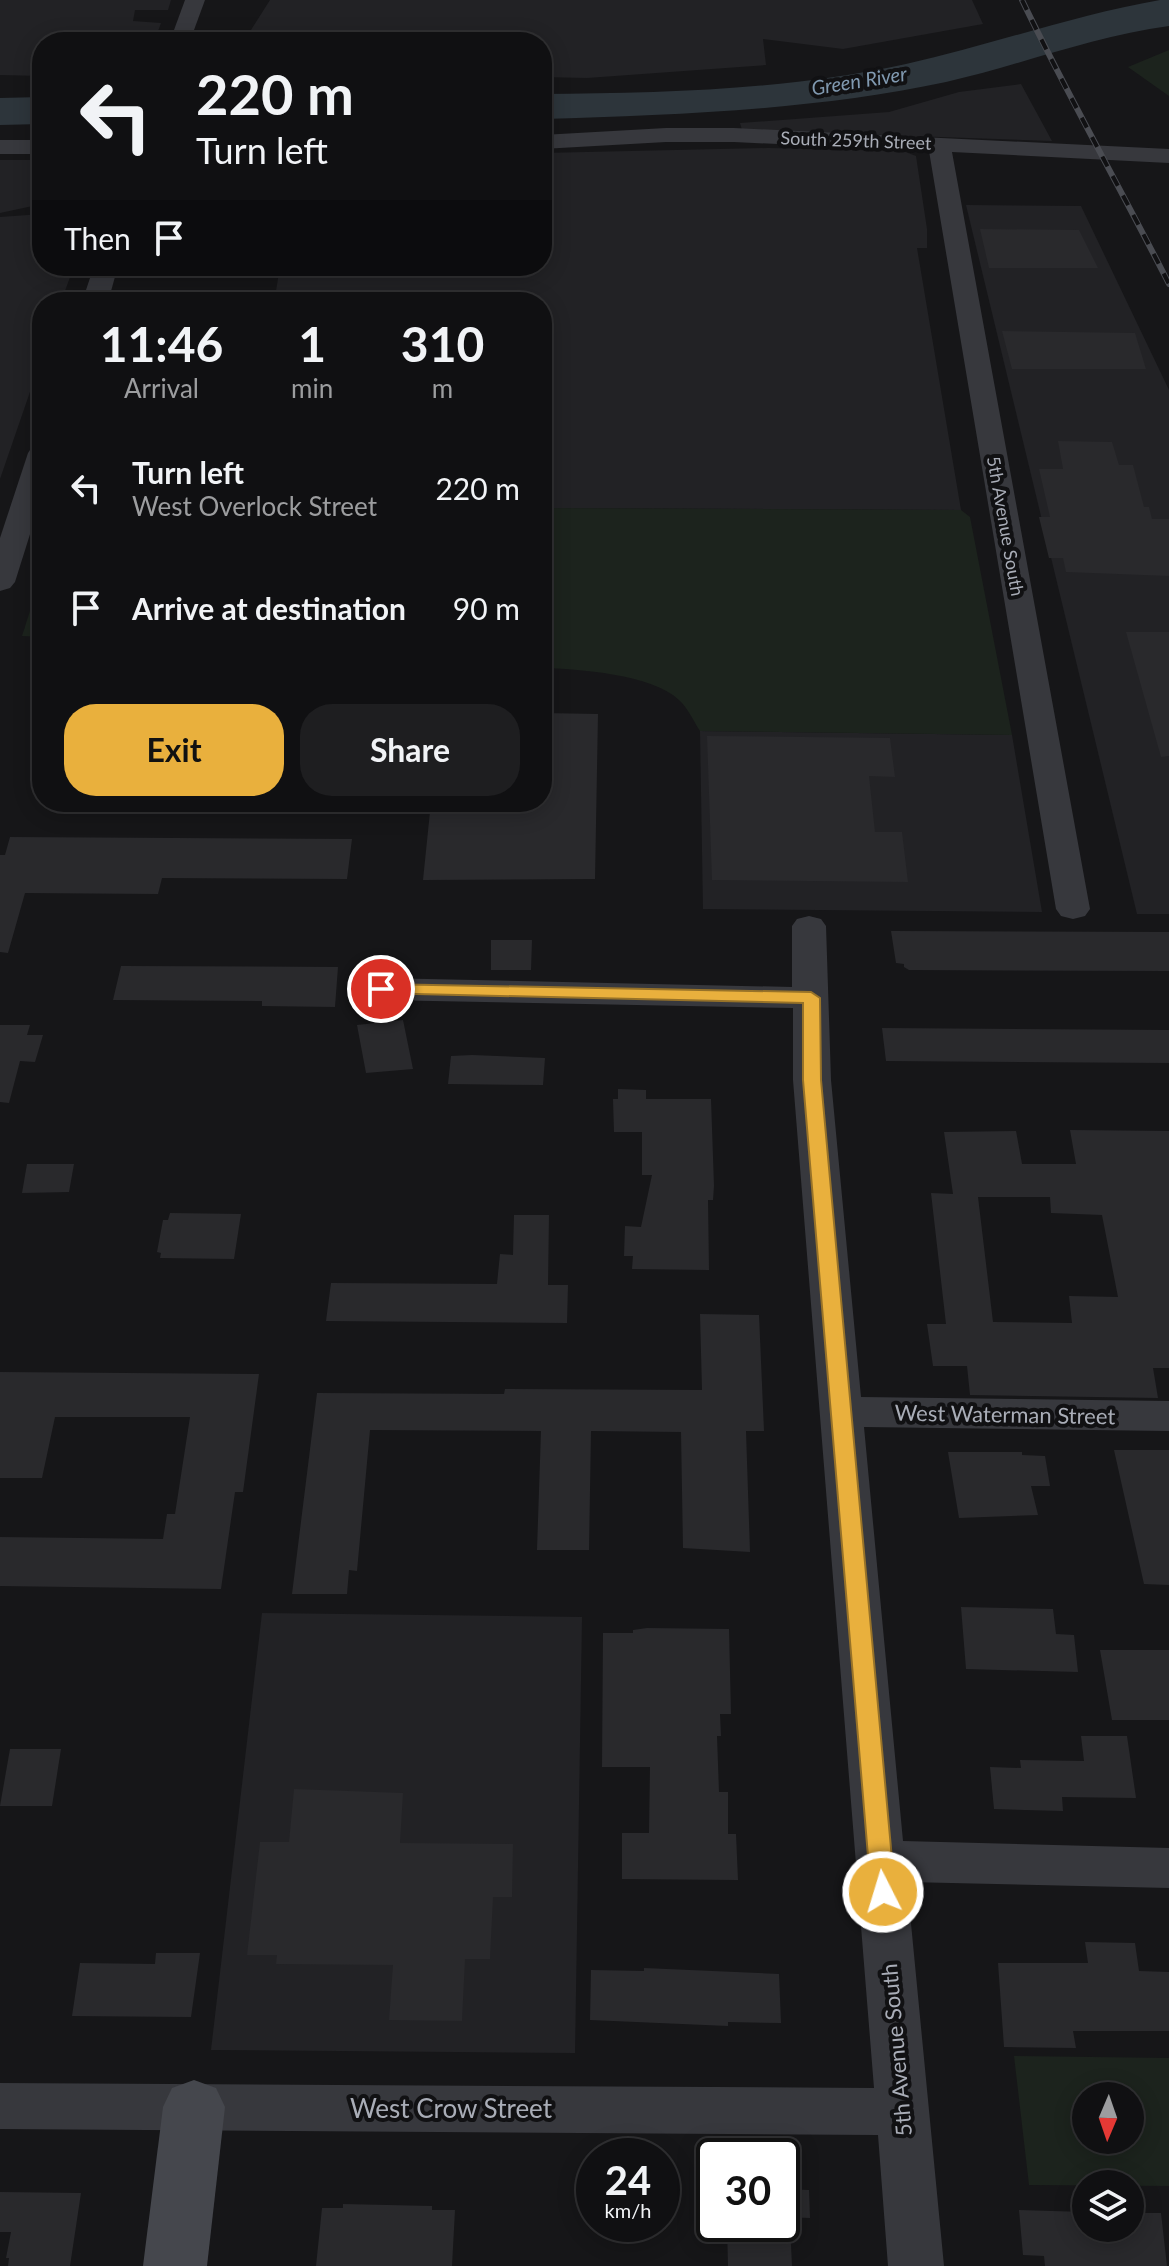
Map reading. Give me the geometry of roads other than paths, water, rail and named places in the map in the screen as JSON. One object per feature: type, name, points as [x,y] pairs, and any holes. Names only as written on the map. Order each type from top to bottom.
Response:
[{"type":"street","points":[[184,30],[195,0]]},
{"type":"street","name":"South 259th Street","points":[[552,141],[666,135],[734,135],[1169,156]]},
{"type":"street","name":"5th Avenue South","points":[[939,144],[1073,909]]},
{"type":"street","points":[[0,147],[32,147]]},
{"type":"street","points":[[0,582],[32,484]]},
{"type":"street","name":"5th Avenue South","points":[[809,926],[812,1080],[916,2266]]},
{"type":"street","points":[[381,989],[811,998]]},
{"type":"street","name":"West Waterman Street","points":[[841,1412],[1169,1416]]},
{"type":"street","points":[[881,1861],[1169,1868]]},
{"type":"street","name":"West Crow Street","points":[[0,2106],[901,2112]]},
{"type":"street","points":[[175,2266],[194,2107]]},
{"type":"water","name":"Green River","points":[[1169,0],[1169,26],[1085,44],[946,82],[796,105],[552,119],[552,94],[633,93],[816,80],[906,64],[1096,14]]},
{"type":"water","points":[[32,97],[32,124],[0,125],[0,98]]},
{"type":"railway","points":[[1022,0],[1169,284]]}]
